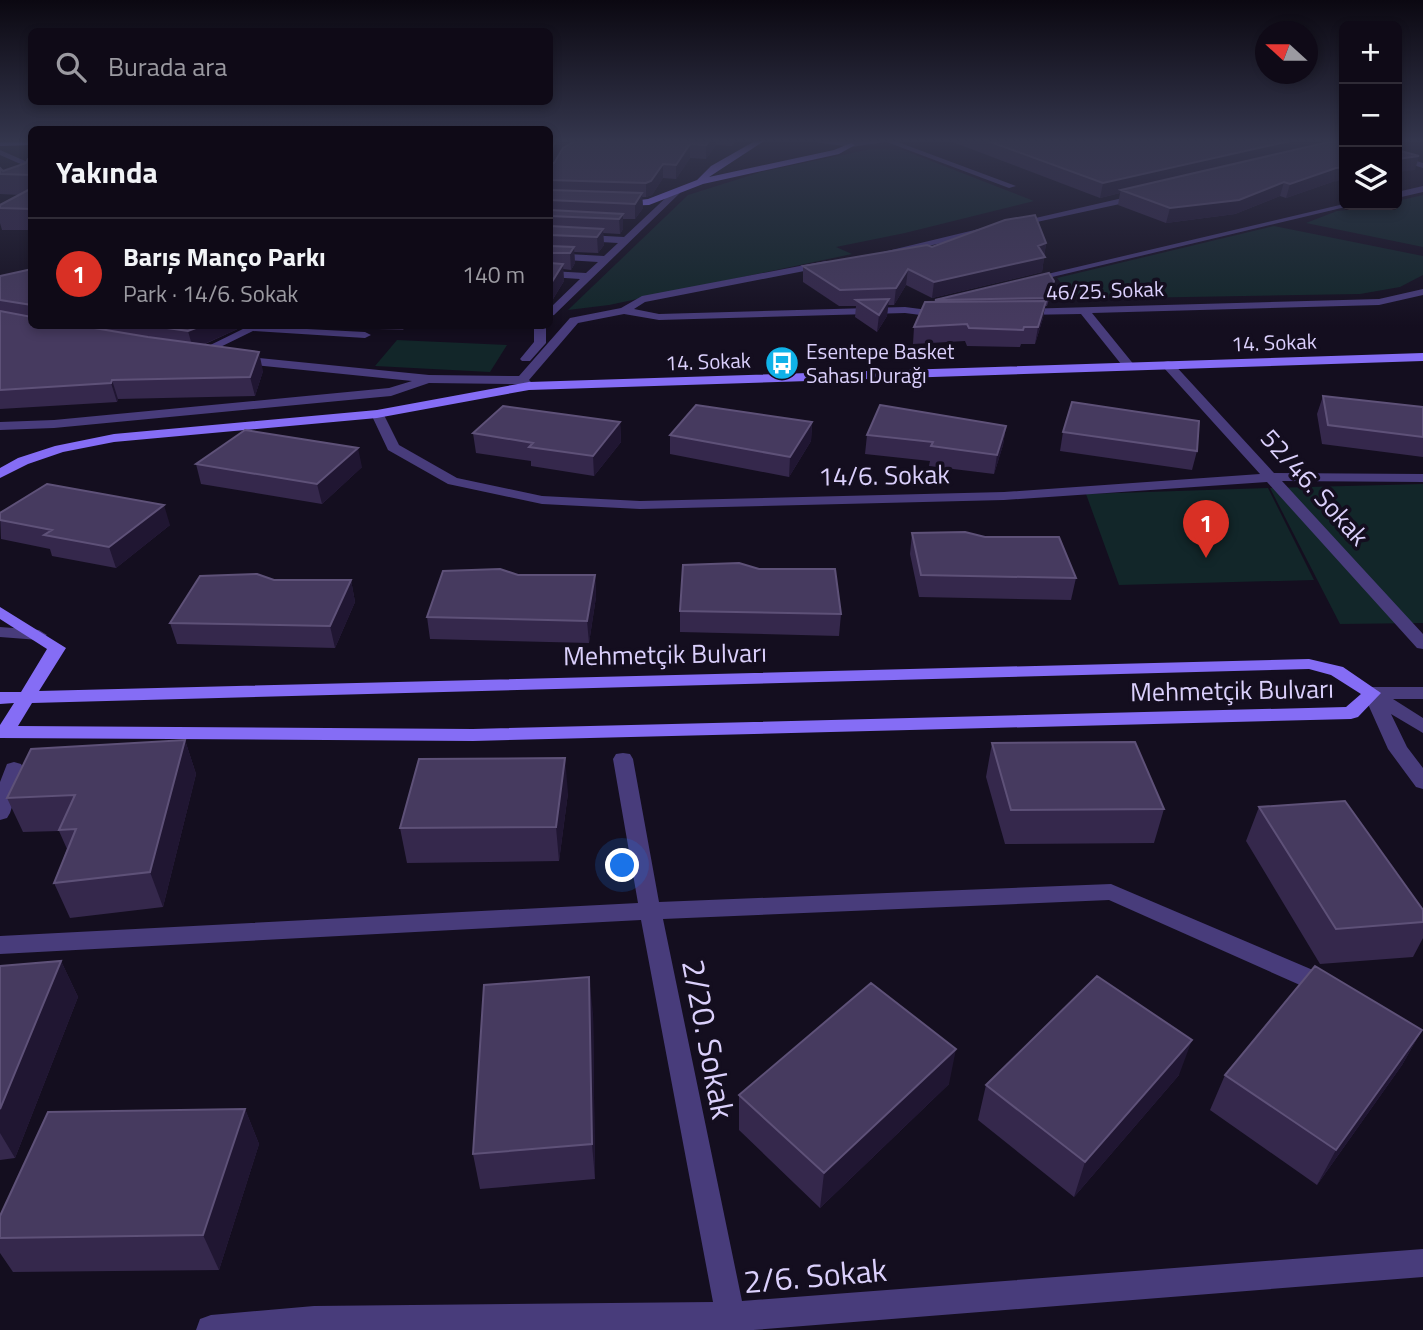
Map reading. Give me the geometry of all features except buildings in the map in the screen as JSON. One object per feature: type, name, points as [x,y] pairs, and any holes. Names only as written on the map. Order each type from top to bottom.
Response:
[{"type":"street","points":[[553,310],[665,203]]},
{"type":"street","points":[[876,255],[1113,203]]},
{"type":"street","points":[[1012,284],[1339,208]]},
{"type":"street","points":[[627,225],[640,225]]},
{"type":"street","points":[[553,236],[624,240]]},
{"type":"street","points":[[553,256],[604,259]]},
{"type":"street","points":[[624,311],[642,299],[834,263]]},
{"type":"street","points":[[553,274],[588,276]]},
{"type":"street","name":"46/25. Sokak","points":[[1004,313],[1379,302],[1423,292]]},
{"type":"street","points":[[553,294],[571,295]]},
{"type":"street","points":[[905,310],[931,303]]},
{"type":"street","points":[[0,474],[23,461],[60,449],[114,438],[377,414],[526,383],[574,320],[624,311],[659,317],[905,310],[951,315]]},
{"type":"street","points":[[1084,310],[1129,366]]},
{"type":"street","name":"14. Sokak","points":[[244,329],[189,355],[429,379],[508,380],[526,383],[1423,357]]},
{"type":"street","points":[[277,329],[365,335]]},
{"type":"street","points":[[508,380],[540,342],[540,329]]},
{"type":"street","name":"52/46. Sokak","points":[[1168,365],[1274,477],[1423,644]]},
{"type":"street","points":[[0,426],[54,424],[391,392],[429,379]]},
{"type":"street","name":"14/6. Sokak","points":[[377,414],[393,447],[453,481],[542,500],[640,505],[1004,496],[1274,477],[1423,478]]},
{"type":"street","points":[[0,612],[57,648],[2,732]]},
{"type":"street","points":[[0,632],[38,635]]},
{"type":"street","name":"Mehmetçik Bulvarı","points":[[0,698],[1310,664],[1337,671],[1372,693],[1351,713],[473,735],[2,732]]},
{"type":"street","points":[[1372,693],[1423,693]]},
{"type":"street","points":[[1372,693],[1423,727]]},
{"type":"street","points":[[1372,693],[1398,749],[1423,782]]},
{"type":"street","name":"2/20. Sokak","points":[[623,759],[650,911],[732,1323]]},
{"type":"street","points":[[0,813],[14,769]]},
{"type":"street","points":[[0,945],[650,911],[1111,892],[1342,993]]},
{"type":"street","name":"2/6. Sokak","points":[[211,1330],[314,1321],[732,1323],[1423,1263]]},
{"type":"green space","points":[[680,203],[1026,203],[836,247],[852,254],[609,305],[568,310]]},
{"type":"green space","points":[[1402,203],[1423,203],[1423,247],[1306,223],[1337,211],[1402,210]]},
{"type":"green space","points":[[1274,226],[1423,256],[1423,275],[1400,287],[1360,294],[1074,299],[1057,278]]},
{"type":"green space","points":[[397,340],[507,345],[490,372],[375,366]]},
{"type":"green space","points":[[1423,484],[1423,623],[1340,624],[1270,488]]},
{"type":"green space","points":[[1268,488],[1314,580],[1119,585],[1086,494]]},
{"type":"place","name":"Esentepe Basket Sahası Durağı","points":[[782,363]]},
{"type":"place","name":"Barış Manço Parkı","points":[[1206,558]]}]
